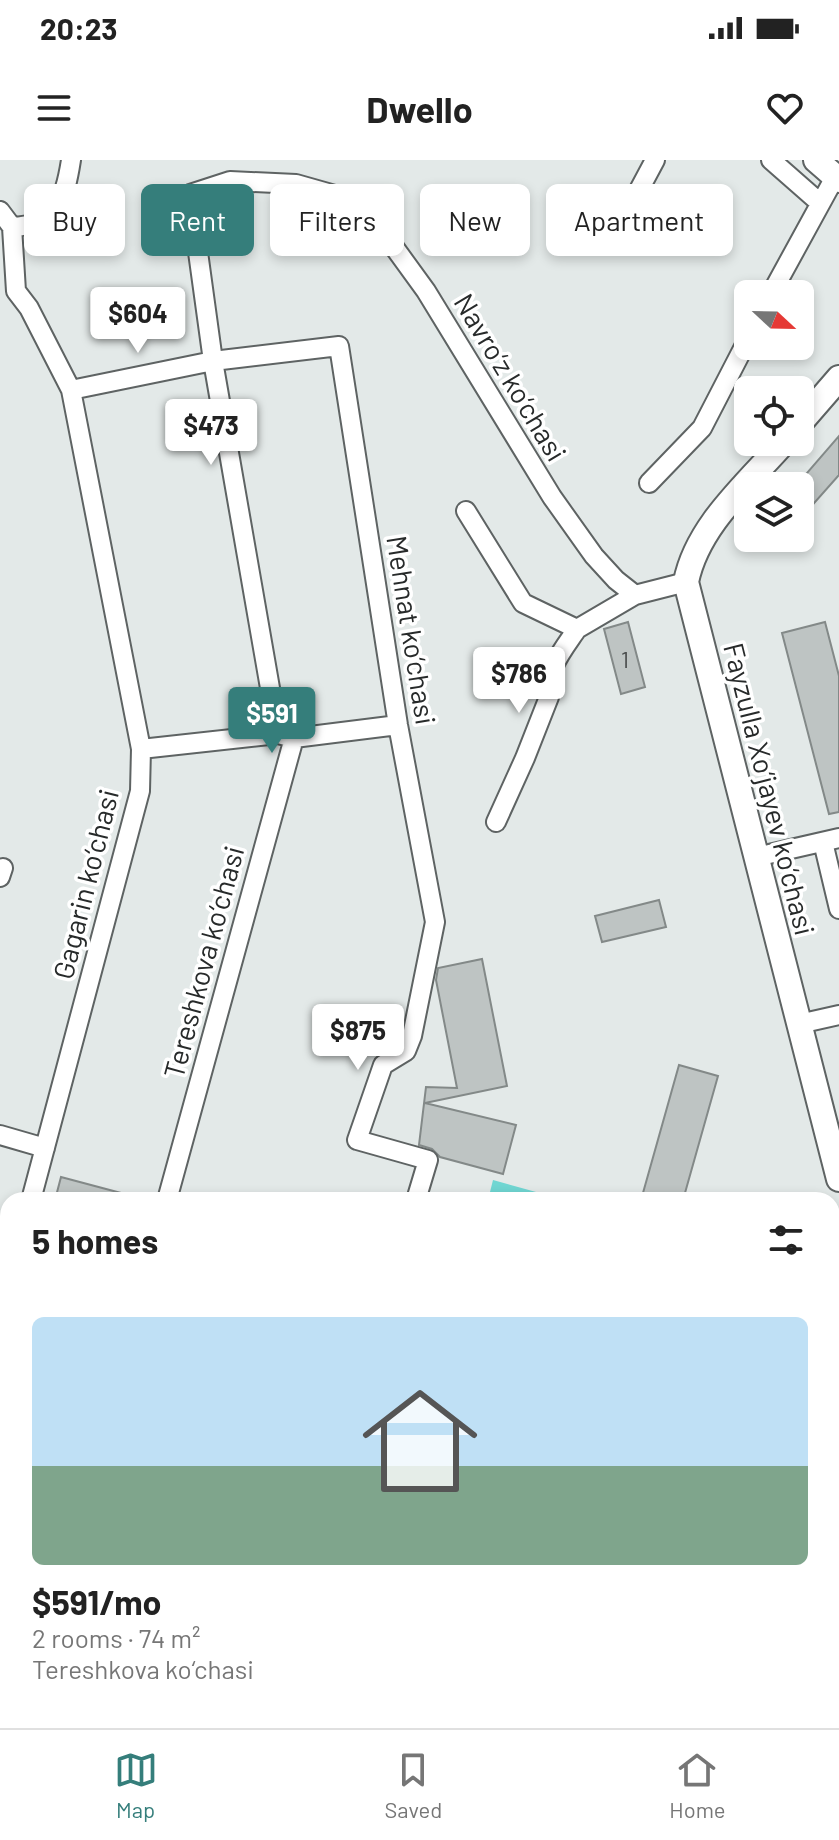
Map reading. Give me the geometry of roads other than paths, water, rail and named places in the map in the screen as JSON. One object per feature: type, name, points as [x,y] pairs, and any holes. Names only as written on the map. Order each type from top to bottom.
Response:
[{"type":"main road","points":[[816,160],[837,179]]},
{"type":"main road","points":[[814,407],[839,378]]},
{"type":"main road","points":[[686,582],[691,562],[706,533],[772,456]]},
{"type":"main road","name":"Fayzulla Xo‘jayev ko‘chasi","points":[[686,582],[799,1024],[832,1122],[839,1179]]},
{"type":"street","points":[[0,211],[12,227],[32,226],[49,215],[65,193],[71,160]]},
{"type":"street","points":[[642,184],[655,160]]},
{"type":"street","points":[[771,160],[820,203]]},
{"type":"street","points":[[779,280],[820,203],[837,179]]},
{"type":"street","name":"Navro‘z ko‘chasi","points":[[221,184],[230,181],[296,184],[342,197],[373,218],[426,291],[552,497],[594,556],[635,595]]},
{"type":"street","name":"Gagarin ko‘chasi","points":[[12,227],[16,291],[29,308],[71,390],[141,749],[140,791],[33,1192]]},
{"type":"street","name":"Tereshkova ko‘chasi","points":[[169,1192],[286,736],[213,361],[199,256]]},
{"type":"street","name":"Mehnat ko‘chasi","points":[[213,361],[339,346],[398,725],[435,922],[412,1036],[406,1051],[383,1065],[357,1140],[428,1160],[418,1192]]},
{"type":"street","points":[[649,483],[702,428],[737,360]]},
{"type":"street","points":[[71,390],[213,361]]},
{"type":"street","points":[[466,511],[523,603],[577,629]]},
{"type":"street","points":[[496,822],[549,697],[547,690],[554,665],[577,629],[635,595],[686,582]]},
{"type":"street","points":[[141,749],[398,725]]},
{"type":"street","points":[[756,857],[831,840],[839,909]]},
{"type":"street","points":[[799,1024],[839,1015]]},
{"type":"street","points":[[0,1135],[45,1148]]}]
